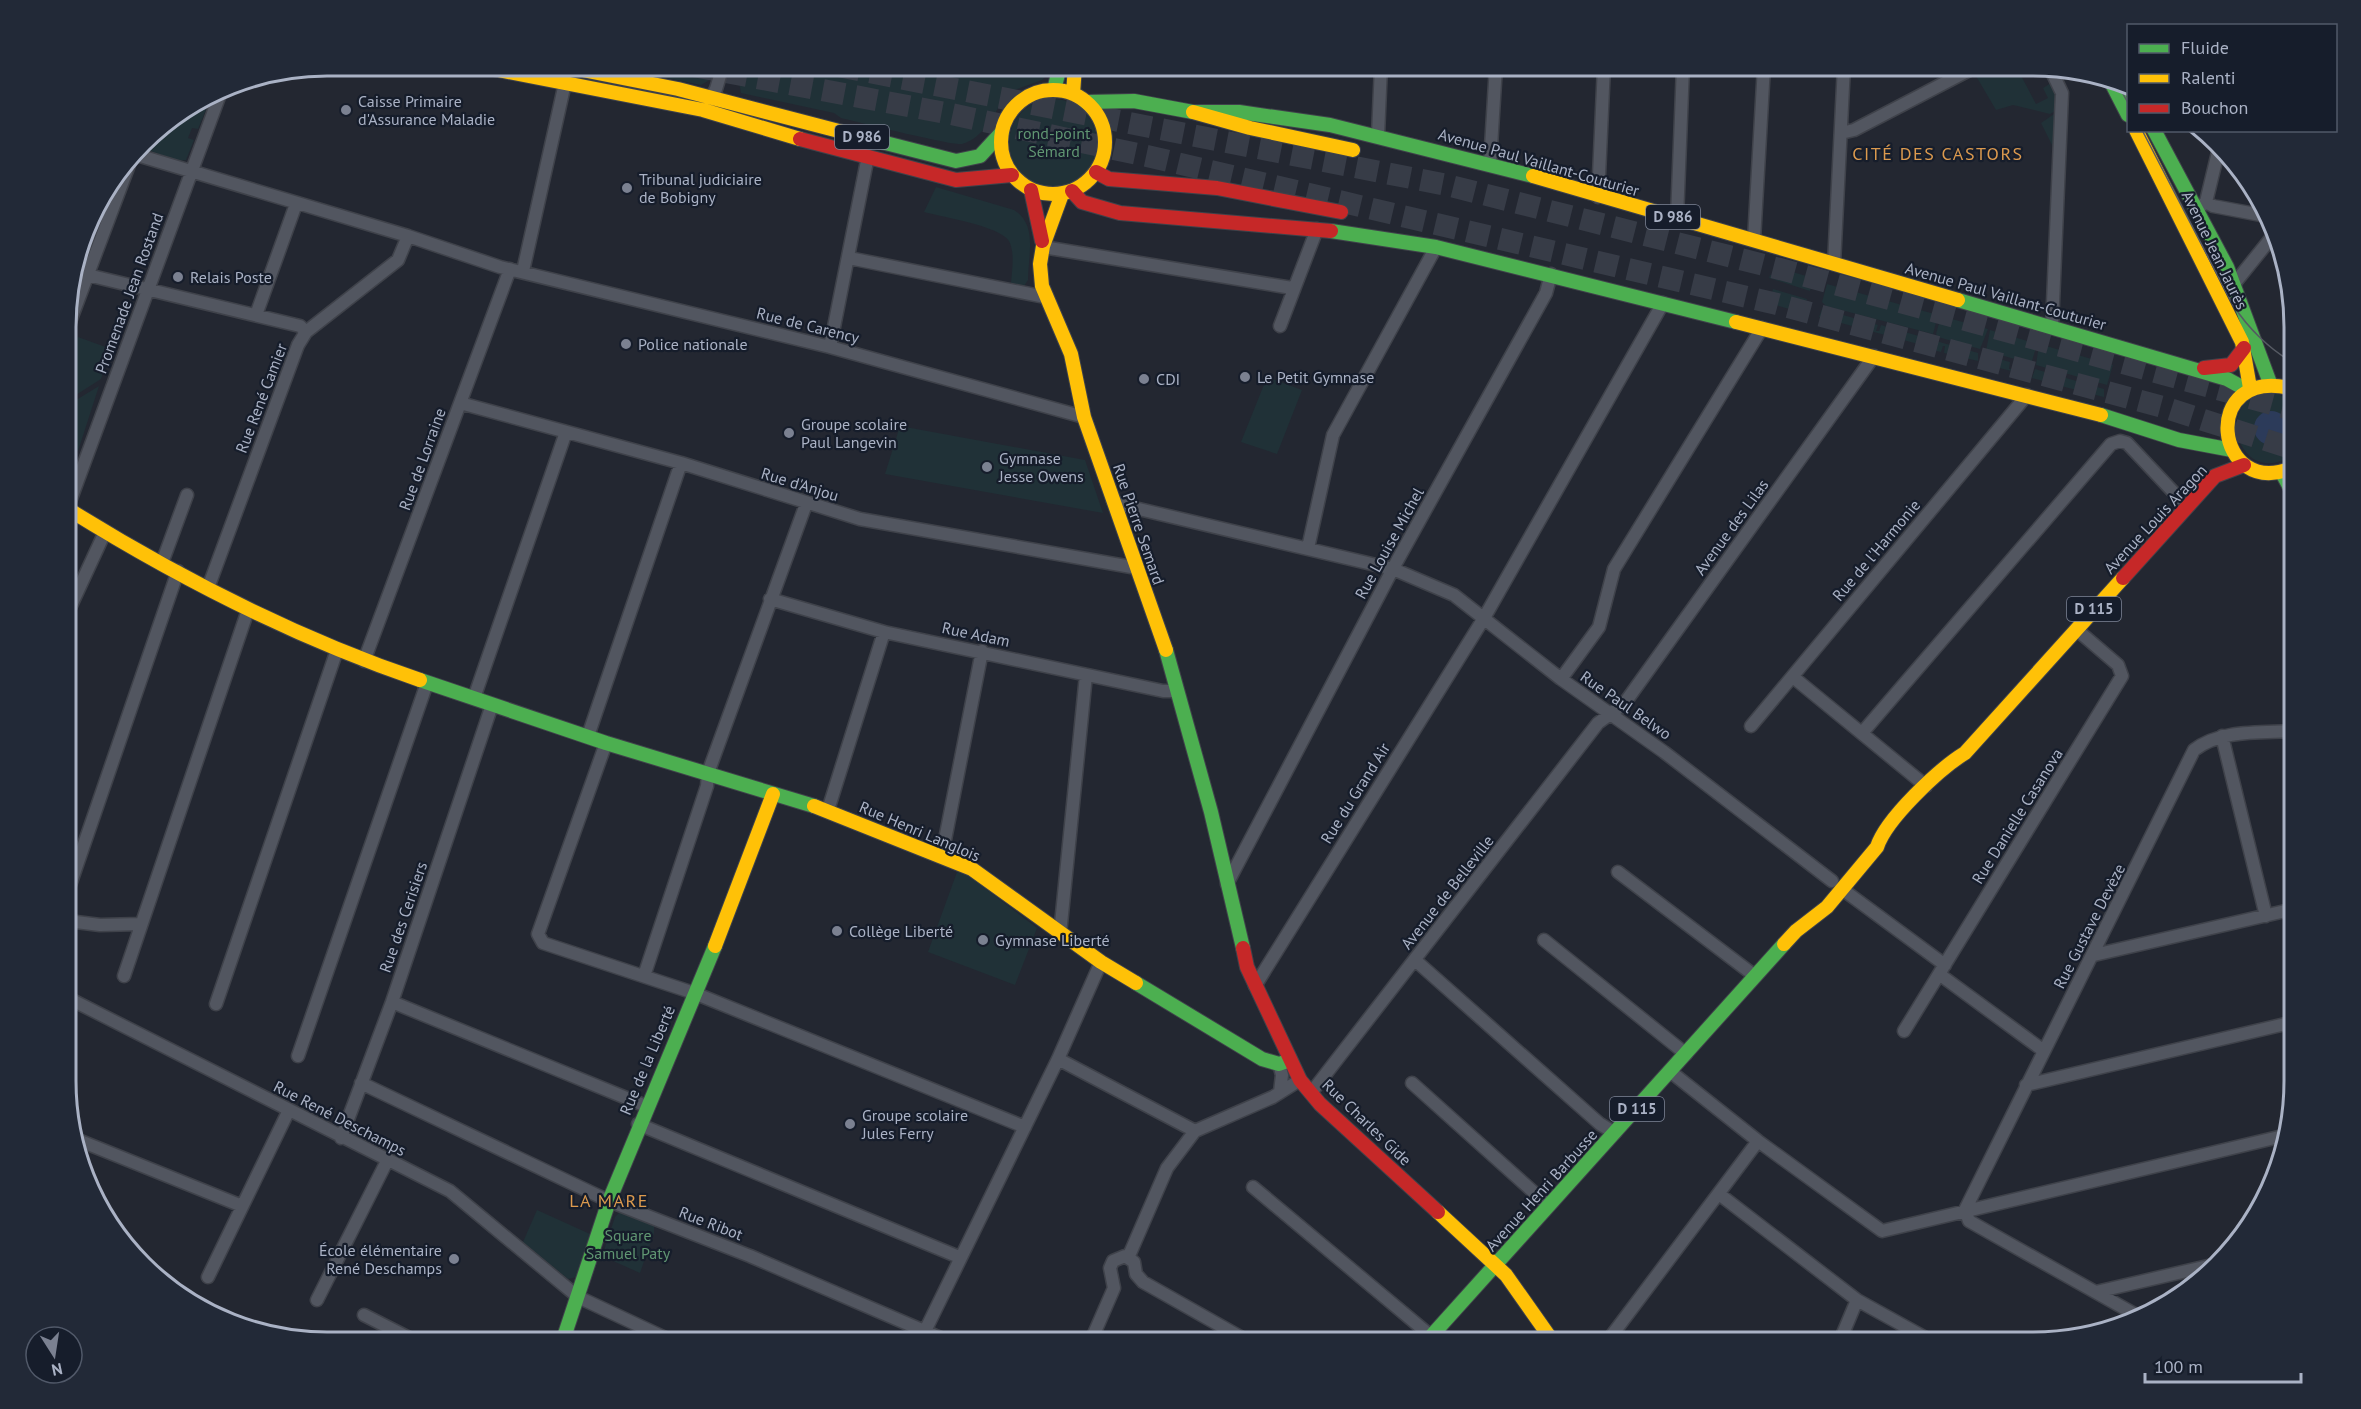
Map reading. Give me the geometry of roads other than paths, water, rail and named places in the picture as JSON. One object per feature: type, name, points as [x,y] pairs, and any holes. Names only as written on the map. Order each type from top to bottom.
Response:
[{"type":"main road","name":"D 986","points":[[529,76],[669,102],[956,180],[979,180],[1012,175]]},
{"type":"main road","name":"D 986","points":[[614,76],[655,84],[956,161],[980,156],[1002,132]]},
{"type":"main road","points":[[1054,90],[1058,76]]},
{"type":"main road","points":[[1073,94],[1074,76]]},
{"type":"main road","points":[[1054,90],[1073,94],[1086,102],[1097,114],[1103,128],[1105,143],[1103,158],[1096,172],[1085,183],[1067,192],[1045,194],[1031,190],[1012,175],[1002,156],[1002,132],[1010,113],[1026,98],[1054,90]]},
{"type":"main road","points":[[2115,90],[2127,114]]},
{"type":"main road","name":"Avenue Paul Vaillant-Couturier","points":[[1086,102],[1134,101],[1193,112],[1239,112],[1330,125],[1378,135],[1490,164],[2052,326],[2194,368],[2248,389]]},
{"type":"main road","points":[[1193,112],[1250,128],[1353,150]]},
{"type":"main road","name":"Avenue Jean Jaurès","points":[[2137,132],[2244,348],[2248,389]]},
{"type":"main road","name":"Avenue Jean Jaurès","points":[[2155,132],[2201,206],[2234,284],[2270,383]]},
{"type":"main road","points":[[1096,172],[1109,179],[1217,188],[1341,212]]},
{"type":"main road","name":"Rue Pierre Semard","points":[[1031,190],[1042,247],[1040,265],[1045,297],[1074,362],[1080,381],[1084,417],[1177,691],[1211,812]]},
{"type":"main road","points":[[1067,192],[1082,202],[1120,213],[1317,229],[1436,247],[2027,394],[2090,411],[2179,440],[2232,450]]},
{"type":"main road","name":"Rue Pierre Semard","points":[[1042,247],[1067,192]]},
{"type":"main road","points":[[2194,368],[2230,365],[2244,348]]},
{"type":"main road","points":[[2284,383],[2270,383],[2248,389],[2234,402],[2227,417],[2226,434],[2232,450],[2244,465],[2265,473],[2284,470]]},
{"type":"main road","name":"Avenue Louis Aragon","points":[[1949,762],[1955,745],[2193,482],[2232,450]]},
{"type":"main road","name":"Avenue Louis Aragon","points":[[1778,952],[1796,931],[1806,928],[1837,885],[1877,847],[1880,837],[1926,786],[1949,762],[1965,753],[2215,476],[2244,465]]},
{"type":"main road","name":"Rue Henri Langlois","points":[[76,513],[105,532],[248,610],[364,661],[606,743],[828,810],[942,855],[972,869],[1101,962],[1262,1059],[1284,1062]]},
{"type":"main road","name":"Rue de la Liberté","points":[[566,1332],[609,1201],[638,1124],[694,993],[700,984],[773,794]]},
{"type":"main road","name":"Rue Charles Gide","points":[[1211,812],[1240,943],[1284,1062],[1311,1094],[1506,1275],[1544,1332]]},
{"type":"main road","name":"Avenue Henri Barbusse","points":[[1435,1332],[1778,952]]},
{"type":"street","points":[[669,102],[707,105],[712,99],[720,76]]},
{"type":"street","points":[[1378,135],[1381,76]]},
{"type":"street","points":[[1490,164],[1495,76]]},
{"type":"street","points":[[1598,197],[1604,76]]},
{"type":"street","points":[[1677,218],[1683,76]]},
{"type":"street","points":[[1754,240],[1763,76]]},
{"type":"street","points":[[1834,264],[1844,76]]},
{"type":"street","points":[[1841,133],[1854,130],[1959,76]]},
{"type":"street","points":[[2052,326],[2062,93],[2055,78]]},
{"type":"street","name":"Rue de Lorraine","points":[[364,661],[460,403],[516,270],[565,83]]},
{"type":"street","name":"Promenade Jean Rostand","points":[[76,486],[217,102]]},
{"type":"street","points":[[830,347],[868,156]]},
{"type":"street","points":[[2216,156],[2201,206],[2258,215]]},
{"type":"street","points":[[143,157],[516,270]]},
{"type":"street","points":[[84,265],[118,189]]},
{"type":"street","points":[[256,315],[296,204]]},
{"type":"street","points":[[1280,326],[1292,288],[1317,229]]},
{"type":"street","name":"Rue René Camier","points":[[208,588],[298,345],[306,332],[398,260],[408,236]]},
{"type":"street","points":[[2234,284],[2269,241]]},
{"type":"street","points":[[1042,247],[1292,288]]},
{"type":"street","points":[[1308,548],[1333,435],[1436,247]]},
{"type":"street","points":[[849,258],[1045,297]]},
{"type":"street","name":"Rue de Carency","points":[[516,270],[830,347],[1084,417]]},
{"type":"street","points":[[82,273],[300,326],[306,332]]},
{"type":"street","name":"Rue Louise Michel","points":[[1227,884],[1393,569],[1546,293],[1551,274]]},
{"type":"street","name":"Rue du Grand Air","points":[[1255,986],[1484,618],[1663,303]]},
{"type":"street","points":[[1561,679],[1599,627],[1614,569],[1762,328]]},
{"type":"street","name":"Avenue des Lilas","points":[[1611,714],[1624,704],[1874,356]]},
{"type":"street","name":"Rue de l'Harmonie","points":[[1751,726],[2027,394]]},
{"type":"street","name":"Rue d'Anjou","points":[[460,403],[681,463],[806,504],[860,519],[1137,568]]},
{"type":"street","points":[[474,698],[566,432]]},
{"type":"street","points":[[1862,733],[2046,516],[2111,444],[2120,441],[2127,443],[2179,498]]},
{"type":"street","points":[[588,736],[681,463]]},
{"type":"street","points":[[162,563],[187,495]]},
{"type":"street","name":"Rue Paul Belwo","points":[[1113,501],[1393,569],[1454,595],[1561,679],[1611,714],[1837,885],[2044,1051]]},
{"type":"street","points":[[644,975],[707,786],[708,773],[806,504]]},
{"type":"street","points":[[76,595],[105,532]]},
{"type":"street","points":[[76,868],[178,571]]},
{"type":"street","name":"Rue Adam","points":[[771,599],[884,632],[1163,691],[1177,691]]},
{"type":"street","points":[[124,976],[248,610]]},
{"type":"street","name":"Rue Danielle Casanova","points":[[1904,1031],[2122,676],[2118,665],[2076,629]]},
{"type":"street","points":[[828,810],[884,632]]},
{"type":"street","points":[[216,1004],[337,650]]},
{"type":"street","points":[[942,855],[982,651]]},
{"type":"street","points":[[1060,934],[1086,675]]},
{"type":"street","points":[[1793,676],[1926,786]]},
{"type":"street","points":[[298,1056],[427,684]]},
{"type":"street","name":"Rue des Cerisiers","points":[[341,1138],[392,1002],[492,705]]},
{"type":"street","name":"Avenue de Belleville","points":[[1311,1094],[1598,723],[1611,714]]},
{"type":"street","name":"Rue Gustave Devèze","points":[[1965,1210],[2026,1085],[2094,955],[2194,750],[2208,740],[2222,736],[2284,732]]},
{"type":"street","points":[[2222,736],[2266,916]]},
{"type":"street","points":[[606,743],[538,934],[543,943],[694,993],[1025,1127]]},
{"type":"street","points":[[1618,872],[1755,976]]},
{"type":"street","points":[[2094,955],[2284,912]]},
{"type":"street","points":[[76,922],[100,925],[141,924]]},
{"type":"street","points":[[1544,940],[1686,1054]]},
{"type":"street","points":[[1415,960],[1600,1124],[1615,1133]]},
{"type":"street","points":[[926,1329],[959,1257],[1058,1059],[1101,962]]},
{"type":"street","name":"Rue René Deschamps","points":[[76,1002],[341,1138],[450,1191],[578,1297],[653,1332]]},
{"type":"street","points":[[392,1002],[646,1106]]},
{"type":"street","points":[[2026,1085],[2284,1024]]},
{"type":"street","points":[[1058,1059],[1196,1131]]},
{"type":"street","points":[[1280,1092],[1284,1062]]},
{"type":"street","points":[[1671,1072],[1758,1141],[1882,1232],[1965,1210],[2278,1137]]},
{"type":"street","points":[[1128,1258],[1167,1168],[1196,1131],[1280,1092],[1300,1080]]},
{"type":"street","name":"Rue Ribot","points":[[361,1083],[609,1201],[750,1256],[918,1329],[932,1332]]},
{"type":"street","points":[[1412,1083],[1548,1205]]},
{"type":"street","points":[[208,1276],[289,1110]]},
{"type":"street","points":[[638,1124],[959,1257]]},
{"type":"street","points":[[1614,1332],[1758,1141]]},
{"type":"street","points":[[84,1142],[242,1206]]},
{"type":"street","points":[[317,1300],[387,1161]]},
{"type":"street","points":[[1253,1187],[1419,1332]]},
{"type":"street","points":[[1719,1194],[1857,1300],[1915,1332]]},
{"type":"street","points":[[1965,1210],[1968,1221],[2131,1312]]},
{"type":"street","points":[[1095,1332],[1114,1288],[1110,1268],[1113,1261],[1120,1257],[1134,1262],[1136,1274],[1143,1282],[1232,1332]]},
{"type":"street","points":[[2096,1292],[2202,1267]]},
{"type":"street","points":[[1843,1332],[1857,1300]]},
{"type":"street","points":[[364,1316],[397,1332]]},
{"type":"water","points":[[2271,411],[2283,416],[2283,440],[2271,445],[2259,440],[2254,428],[2259,416]]},
{"type":"tunnel","points":[[747,76],[951,114],[1147,156],[1777,304],[2163,407],[2284,446]]},
{"type":"tunnel","points":[[889,76],[1447,185],[1780,269],[2284,407]]},
{"type":"tram line","points":[[2123,94],[2127,101]]},
{"type":"tram line","points":[[2143,132],[2233,305],[2260,338],[2284,357]]},
{"type":"place","name":"Caisse Primaire d'Assurance Maladie","points":[[346,110]]},
{"type":"place","name":"Tribunal judiciaire de Bobigny","points":[[627,188]]},
{"type":"place","name":"Relais Poste","points":[[178,277]]},
{"type":"place","name":"Police nationale","points":[[626,344]]},
{"type":"place","name":"Le Petit Gymnase","points":[[1245,377]]},
{"type":"place","name":"CDI","points":[[1144,379]]},
{"type":"place","name":"Groupe scolaire Paul Langevin","points":[[789,433]]},
{"type":"place","name":"Gymnase Jesse Owens","points":[[987,467]]},
{"type":"place","name":"Collège Liberté","points":[[837,931]]},
{"type":"place","name":"Gymnase Liberté","points":[[983,940]]},
{"type":"place","name":"Groupe scolaire Jules Ferry","points":[[850,1124]]},
{"type":"place","name":"École élémentaire René Deschamps","points":[[454,1259]]},
{"type":"district","name":"CITÉ DES CASTORS","points":[[1938,154]]},
{"type":"district","name":"LA MARE","points":[[609,1201]]},
{"type":"park label","name":"rond-point Sémard","points":[[1054,142]]},
{"type":"park label","name":"Square Samuel Paty","points":[[628,1244]]}]
